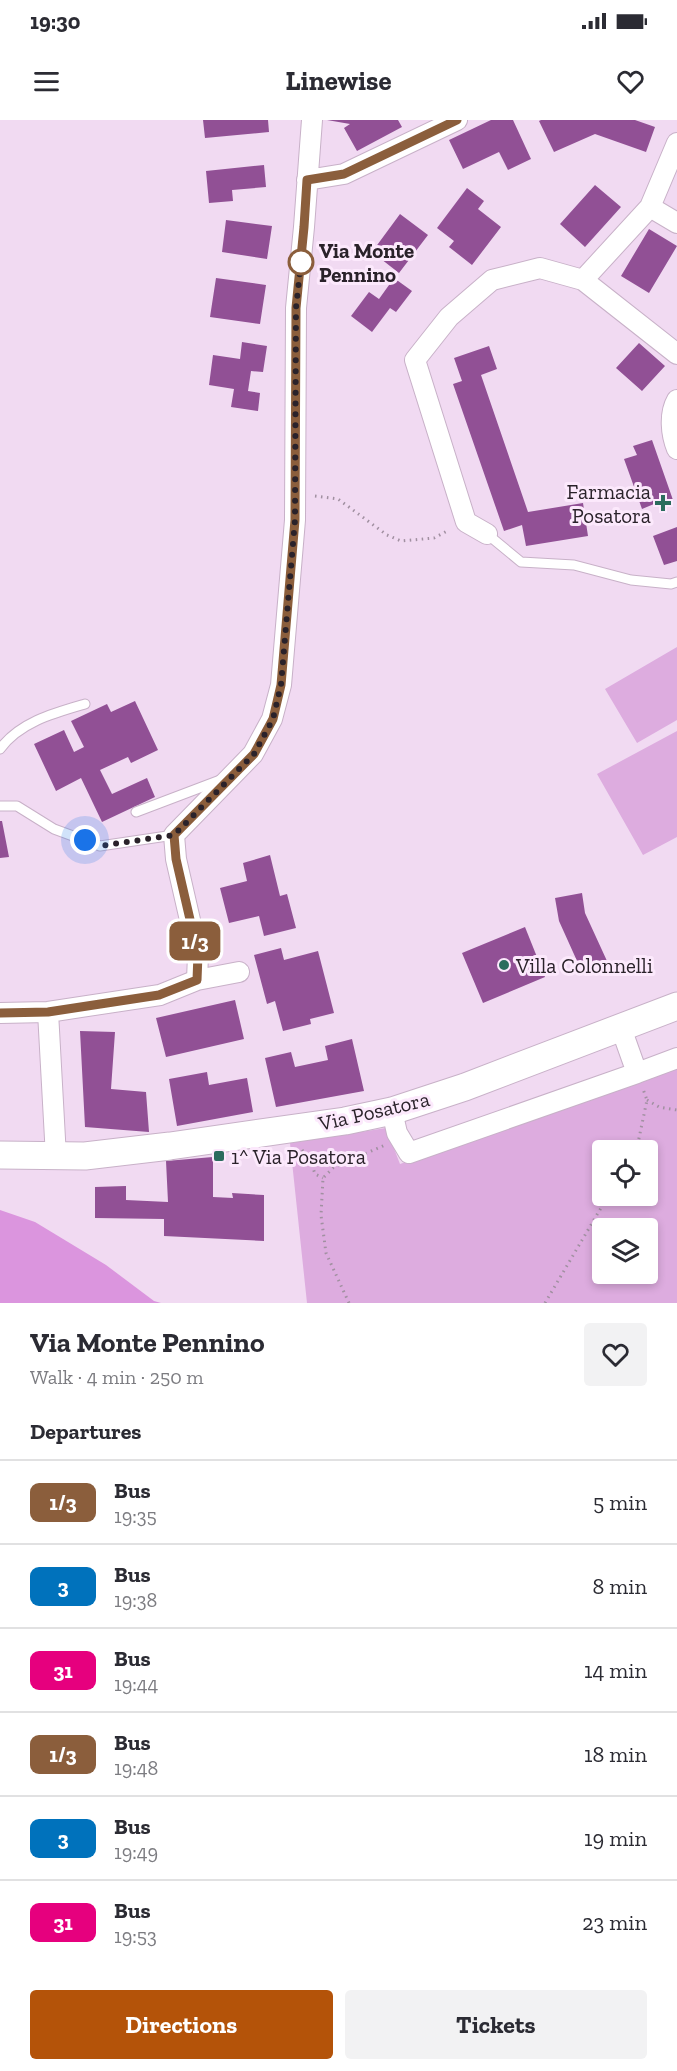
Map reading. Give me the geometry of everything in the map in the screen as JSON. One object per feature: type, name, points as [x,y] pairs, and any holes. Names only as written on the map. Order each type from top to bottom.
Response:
[{"type":"street","points":[[197,980],[198,954],[176,859],[174,835],[254,754],[273,719],[281,685],[295,520],[296,308],[312,120]]},
{"type":"street","points":[[307,180],[344,174],[457,120]]},
{"type":"street","points":[[583,280],[650,207],[677,143]]},
{"type":"street","points":[[650,207],[677,223]]},
{"type":"street","points":[[487,534],[466,522],[416,360],[449,317],[492,280],[540,268],[583,280],[677,354]]},
{"type":"street","points":[[677,400],[672,409],[673,440],[677,449]]},
{"type":"street","points":[[0,1013],[48,1012],[159,995],[197,980],[239,972]]},
{"type":"street","name":"Via Posatora","points":[[0,1155],[85,1156],[345,1121],[394,1122],[465,1087],[677,1006]]},
{"type":"street","points":[[48,1012],[56,1157]]},
{"type":"street","points":[[621,1028],[637,1073]]},
{"type":"street","points":[[394,1122],[409,1153],[677,1058]]},
{"type":"lane","points":[[487,534],[521,562],[574,565],[631,580],[671,584],[677,582]]},
{"type":"lane","points":[[0,749],[8,738],[36,721],[85,704]]},
{"type":"lane","points":[[136,812],[231,776]]},
{"type":"lane","points":[[0,806],[17,807],[54,829],[100,846],[174,835]]},
{"type":"path","points":[[315,496],[338,499],[387,535],[400,541],[434,538],[466,522]]},
{"type":"path","points":[[637,1073],[648,1100],[639,1140]]},
{"type":"path","points":[[648,1100],[659,1107],[677,1110]]},
{"type":"path","points":[[349,1303],[326,1253],[321,1215],[323,1178],[333,1168],[383,1147],[394,1122]]},
{"type":"path","points":[[284,1128],[310,1159],[315,1174],[323,1178]]},
{"type":"path","points":[[545,1303],[602,1206]]},
{"type":"shaded area","points":[[677,647],[677,720],[637,743],[605,689]]},
{"type":"shaded area","points":[[677,731],[677,837],[643,855],[597,774]]},
{"type":"shaded area","points":[[677,1068],[677,1303],[307,1303],[290,1143],[386,1128],[400,1164]]},
{"type":"shaded area","points":[[0,1210],[35,1222],[106,1265],[154,1301],[161,1303],[0,1303]]},
{"type":"building","points":[[203,120],[268,120],[269,132],[205,138]]},
{"type":"building","points":[[327,120],[398,120],[402,127],[357,151],[344,128],[350,124]]},
{"type":"building","points":[[491,120],[513,120],[531,159],[508,170],[499,152],[463,169],[449,140]]},
{"type":"building","points":[[635,120],[655,127],[646,152],[595,134],[554,152],[539,121]]},
{"type":"building","points":[[264,165],[266,187],[232,190],[233,201],[209,203],[206,171]]},
{"type":"building","points":[[595,185],[621,207],[585,247],[560,224]]},
{"type":"building","points":[[467,188],[484,201],[478,209],[501,227],[472,265],[449,247],[454,241],[437,228]]},
{"type":"building","points":[[400,214],[428,235],[399,273],[372,252]]},
{"type":"building","points":[[226,220],[272,226],[267,259],[222,252]]},
{"type":"building","points":[[649,229],[677,246],[649,293],[621,276]]},
{"type":"building","points":[[216,278],[266,285],[260,324],[210,317]]},
{"type":"building","points":[[394,278],[412,291],[396,312],[390,308],[372,332],[351,316],[369,292],[379,299]]},
{"type":"building","points":[[242,342],[267,346],[263,372],[251,371],[248,391],[260,393],[258,411],[231,407],[234,389],[209,385],[213,355],[240,359]]},
{"type":"building","points":[[639,343],[665,366],[642,391],[616,368]]},
{"type":"building","points":[[489,346],[497,369],[481,375],[528,512],[583,503],[588,536],[526,546],[522,525],[504,531],[453,384],[462,381],[454,358]]},
{"type":"building","points":[[652,440],[673,500],[642,509],[624,459],[637,455],[633,446]]},
{"type":"building","points":[[677,527],[677,561],[664,565],[653,536]]},
{"type":"building","points":[[135,701],[158,750],[131,763],[128,757],[100,770],[112,794],[147,778],[155,797],[102,822],[81,778],[56,791],[34,744],[64,730],[74,752],[84,747],[71,721],[107,704],[111,712]]},
{"type":"building","points":[[0,821],[2,821],[9,857],[0,858]]},
{"type":"building","points":[[270,855],[280,896],[287,894],[296,928],[264,936],[259,916],[229,923],[220,888],[247,881],[243,863]]},
{"type":"building","points":[[582,893],[585,913],[607,961],[582,972],[559,921],[555,898]]},
{"type":"building","name":"Villa Colonnelli","points":[[525,927],[545,977],[483,1003],[462,953]]},
{"type":"building","points":[[281,948],[284,960],[318,951],[334,1013],[310,1019],[311,1024],[283,1031],[275,1001],[267,1004],[254,955]]},
{"type":"building","points":[[235,1000],[244,1039],[166,1057],[156,1018]]},
{"type":"building","points":[[80,1031],[115,1032],[111,1089],[146,1092],[149,1132],[85,1127]]},
{"type":"building","points":[[352,1039],[364,1091],[276,1107],[265,1058],[291,1052],[295,1067],[328,1060],[325,1046]]},
{"type":"building","points":[[207,1072],[209,1085],[247,1078],[253,1112],[177,1126],[169,1079]]},
{"type":"building","points":[[213,1157],[213,1197],[233,1198],[232,1193],[264,1195],[264,1241],[164,1236],[164,1219],[95,1218],[95,1187],[126,1186],[126,1200],[168,1202],[166,1161]]},
{"type":"bus line","name":"1/3","points":[[0,1013],[48,1012],[159,995],[197,980],[198,954],[176,859],[174,835],[254,754],[273,719],[281,685],[295,520],[296,308],[307,180],[344,174],[457,120]]},
{"type":"place","name":"Via Monte Pennino","points":[[301,262]]},
{"type":"place","name":"Farmacia Posatora","points":[[663,503]]},
{"type":"place","name":"Villa Colonnelli","points":[[504,965]]},
{"type":"place","name":"1^ Via Posatora","points":[[219,1156]]},
{"type":"route","points":[[85,840],[100,846],[174,835],[254,754],[273,719],[281,685],[295,520],[296,308],[301,262]]}]
